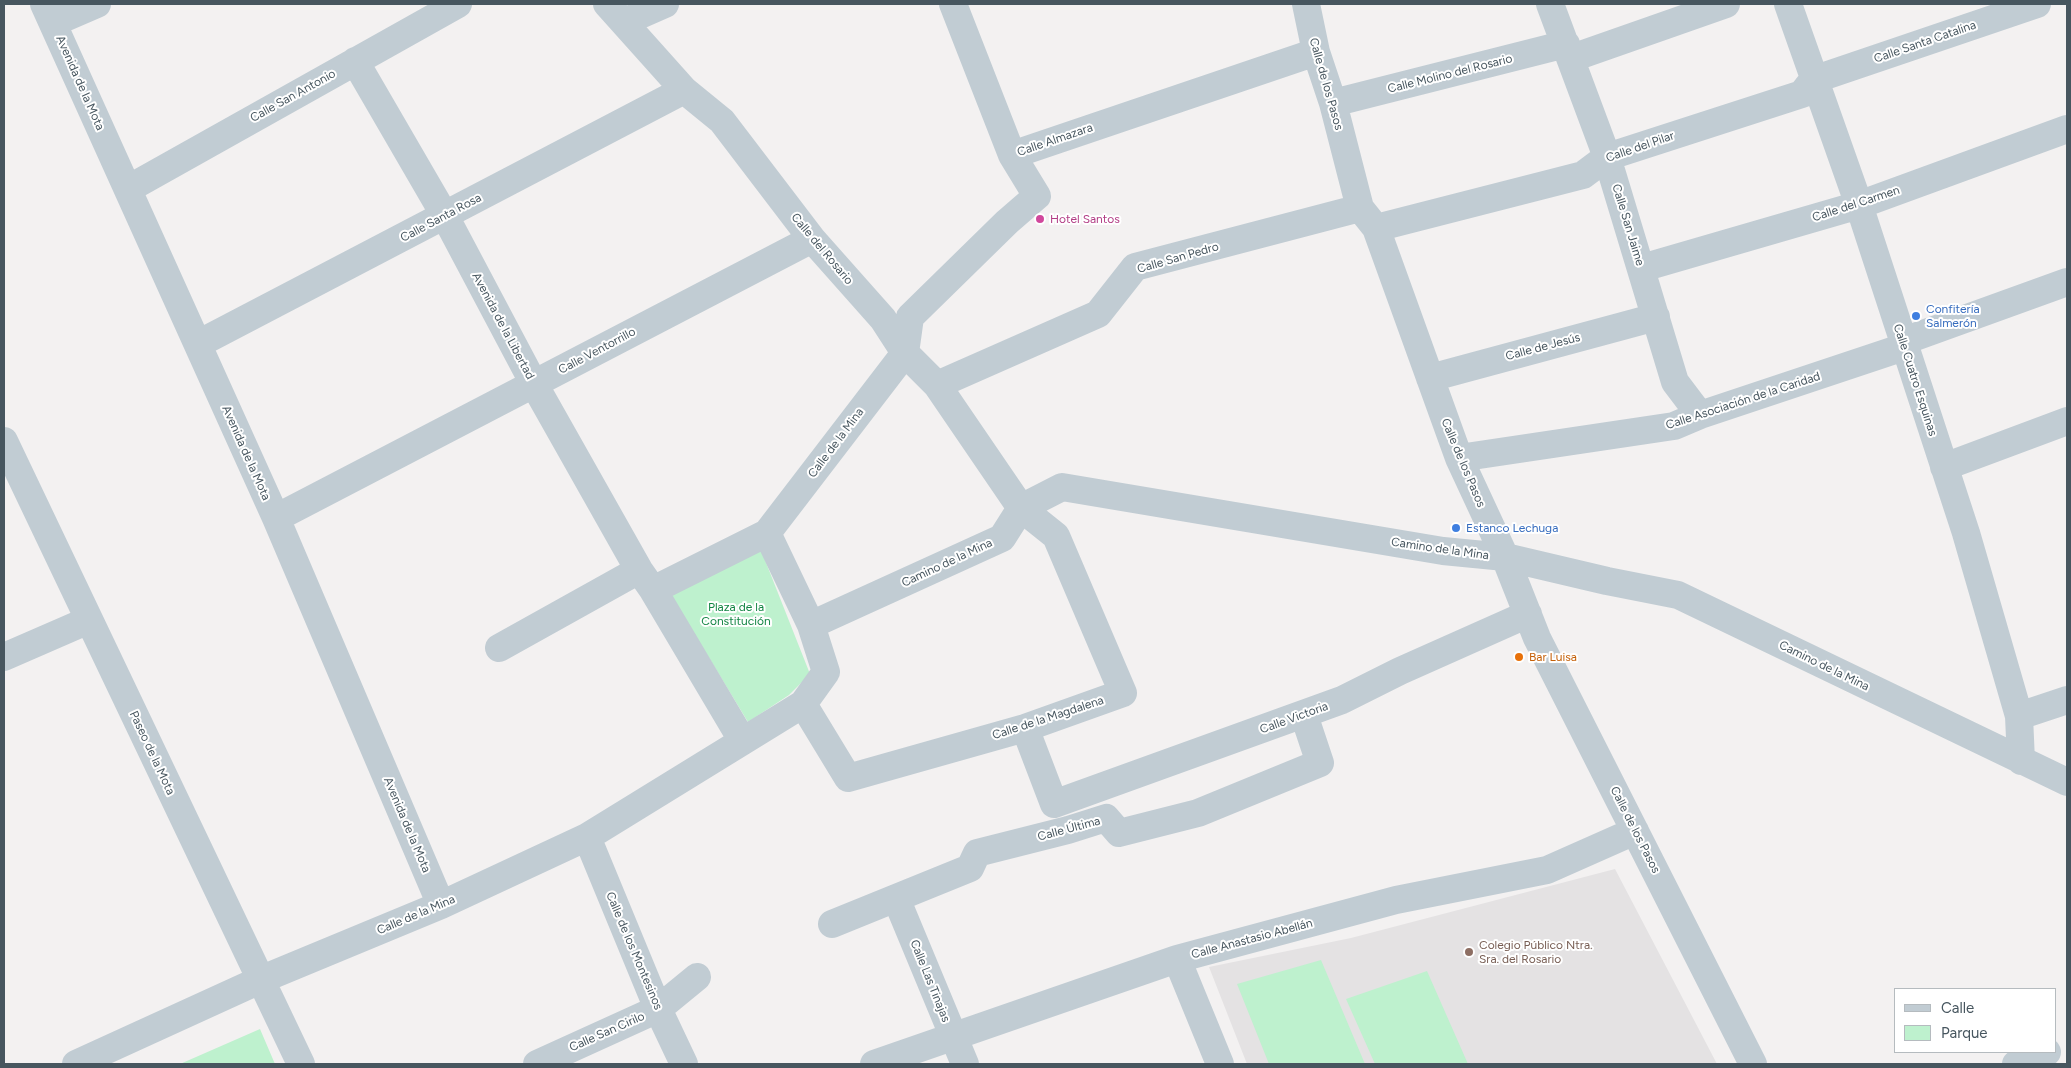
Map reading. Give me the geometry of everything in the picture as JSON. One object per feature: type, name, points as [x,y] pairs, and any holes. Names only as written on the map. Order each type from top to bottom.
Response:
[{"type":"street","points":[[49,14],[97,4]]},
{"type":"street","name":"Calle San Antonio","points":[[128,189],[458,4]]},
{"type":"street","points":[[616,13],[665,4]]},
{"type":"street","points":[[952,4],[1012,155]]},
{"type":"street","name":"Calle de los Pasos","points":[[1306,4],[1316,52],[1368,218],[1459,458],[1505,557],[1537,638],[1753,1064]]},
{"type":"street","name":"Calle San Jaime","points":[[1550,4],[1607,157],[1675,382],[1700,415]]},
{"type":"street","name":"Calle Molino del Rosario","points":[[1333,103],[1569,51],[1726,4]]},
{"type":"street","name":"Calle Cuatro Esquinas","points":[[1788,4],[1859,205],[1966,533],[2019,716],[2021,761]]},
{"type":"street","name":"Calle Santa Catalina","points":[[1814,80],[2037,4]]},
{"type":"street","name":"Calle del Rosario","points":[[616,13],[684,90],[722,121],[812,240],[883,319],[905,353],[937,385],[1021,508]]},
{"type":"street","name":"Avenida de la Mota","points":[[49,14],[276,518],[441,905]]},
{"type":"street","name":"Calle Almazara","points":[[905,353],[910,317],[1006,222],[1037,196],[1012,155],[1316,52]]},
{"type":"street","name":"Avenida de la Libertad","points":[[355,62],[445,216],[534,384],[646,580]]},
{"type":"street","name":"Calle del Pilar","points":[[1368,218],[1583,175],[1607,157],[1802,94],[1814,80]]},
{"type":"street","name":"Calle Santa Rosa","points":[[198,344],[684,90]]},
{"type":"street","name":"Calle del Carmen","points":[[1642,268],[1859,205],[2067,129]]},
{"type":"street","name":"Calle San Pedro","points":[[937,385],[1098,314],[1135,267],[1368,218]]},
{"type":"street","name":"Calle Ventorrillo","points":[[276,518],[812,240]]},
{"type":"street","name":"Calle Asociación de la Caridad","points":[[1459,458],[1674,426],[1700,415],[1904,347],[1912,338],[2067,282]]},
{"type":"street","name":"Calle de Jesús","points":[[1430,378],[1656,316]]},
{"type":"street","name":"Calle de la Mina","points":[[767,533],[905,353]]},
{"type":"street","points":[[1944,467],[2067,421]]},
{"type":"street","name":"Paseo de la Mota","points":[[6,454],[89,620],[301,1064]]},
{"type":"street","name":"Camino de la Mina","points":[[811,625],[1002,538],[1021,508],[1062,487],[1443,551],[1505,557],[1678,596],[2067,782]]},
{"type":"street","name":"Calle de la Magdalena","points":[[803,704],[848,778],[1025,728],[1123,693],[1056,536],[1021,508]]},
{"type":"street","points":[[499,648],[646,580],[767,533],[811,625],[826,672],[803,704],[742,740],[646,580]]},
{"type":"street","name":"Calle Victoria","points":[[1054,804],[1342,700],[1400,671],[1528,614]]},
{"type":"street","points":[[4,657],[89,620]]},
{"type":"street","points":[[2019,716],[2067,700]]},
{"type":"street","name":"Calle Última","points":[[832,924],[970,868],[977,853],[1068,830],[1106,818],[1119,833],[1198,813],[1320,763],[1304,715]]},
{"type":"street","points":[[1025,728],[1054,804],[1068,830]]},
{"type":"street","name":"Calle de la Mina","points":[[76,1064],[260,980],[441,905],[587,837],[742,740]]},
{"type":"street","name":"Calle Anastasio Abellán","points":[[874,1064],[953,1035],[1177,959],[1396,900],[1547,870],[1636,831]]},
{"type":"street","name":"Calle de los Montesinos","points":[[587,837],[658,1009],[684,1064]]},
{"type":"street","name":"Calle Las Tinajas","points":[[896,898],[965,1064]]},
{"type":"street","points":[[1177,959],[1220,1064]]},
{"type":"street","name":"Calle San Cirilo","points":[[537,1064],[658,1009],[697,977]]},
{"type":"street","points":[[2016,1064],[2044,1053]]},
{"type":"shaded area","name":"Colegio Público Ntra. Sra. del Rosario","points":[[1615,869],[1717,1064],[1247,1064],[1209,967],[1351,938]]},
{"type":"green space","name":"Plaza de la Constitución","points":[[761,550],[810,674],[789,695],[748,722],[669,592]]},
{"type":"green space","points":[[1321,960],[1365,1064],[1269,1064],[1237,984]]},
{"type":"green space","points":[[1427,971],[1468,1064],[1375,1064],[1346,999]]},
{"type":"green space","points":[[260,1029],[275,1064],[180,1064]]},
{"type":"place","name":"Hotel Santos","points":[[1040,219]]},
{"type":"place","name":"Confitería Salmerón","points":[[1916,316]]},
{"type":"place","name":"Estanco Lechuga","points":[[1456,528]]},
{"type":"place","name":"Bar Luisa","points":[[1519,657]]},
{"type":"place","name":"Colegio Público Ntra. Sra. del Rosario","points":[[1469,952]]}]
